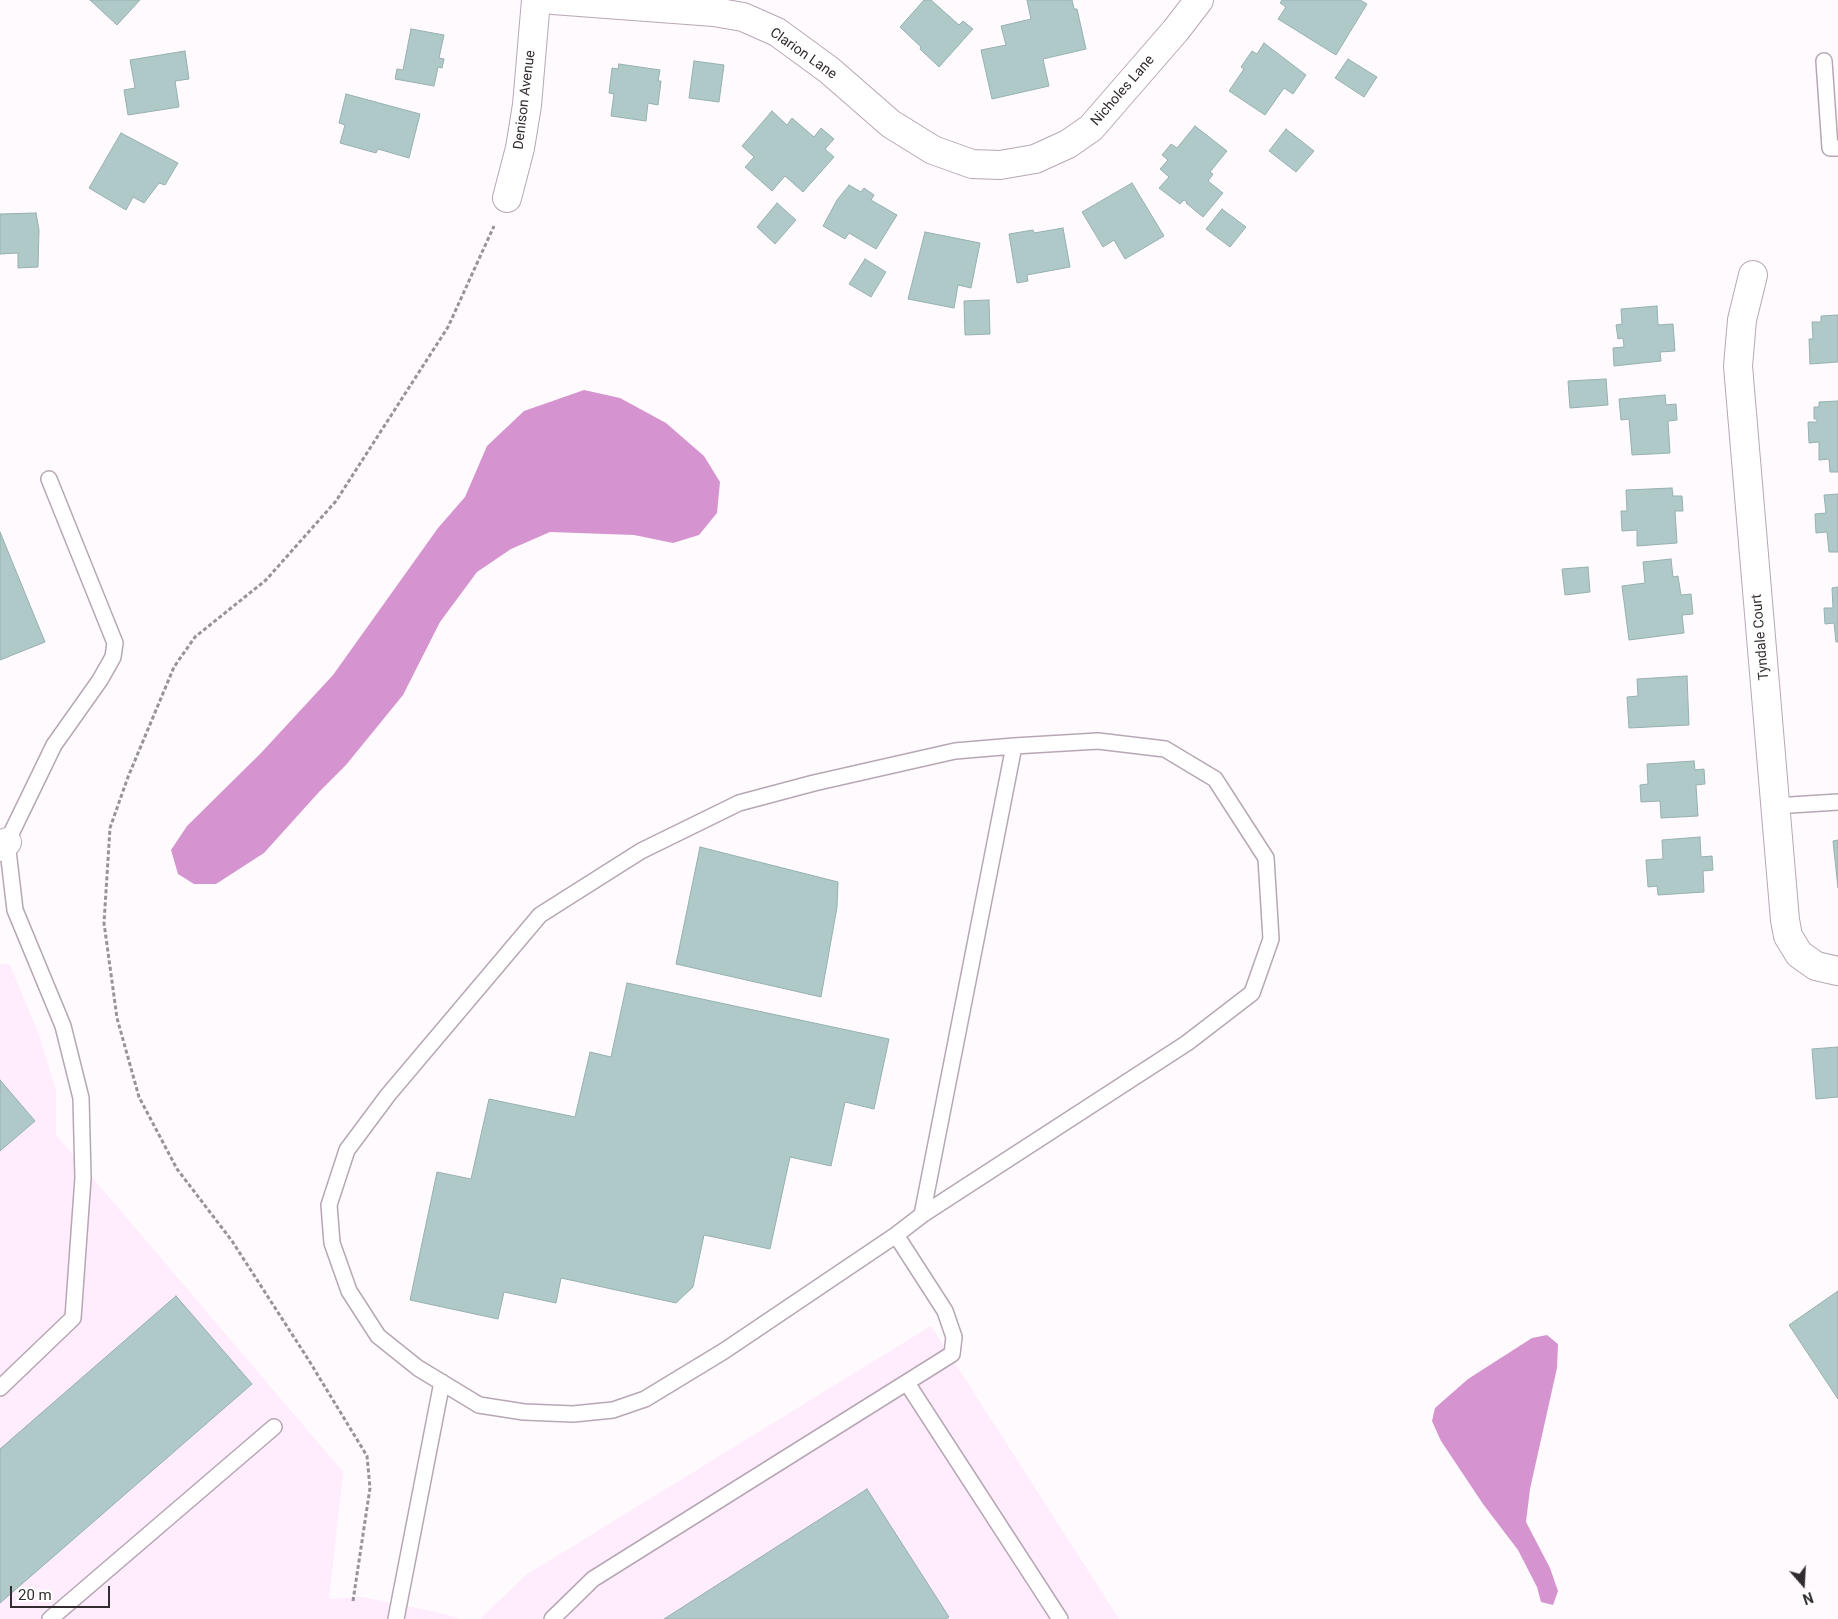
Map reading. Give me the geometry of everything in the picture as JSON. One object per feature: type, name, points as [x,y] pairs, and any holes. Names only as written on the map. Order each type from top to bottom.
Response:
[{"type":"street","name":"Denison Avenue","points":[[507,198],[520,148],[527,105],[536,0]]},
{"type":"street","name":"Clarion Lane","points":[[553,0],[714,12],[743,17],[777,32],[829,70],[891,124],[933,150],[972,164],[1000,165]]},
{"type":"street","name":"Nicholes Lane","points":[[1000,165],[1035,158],[1068,144],[1091,128],[1176,30],[1199,0]]},
{"type":"street","name":"Tyndale Court","points":[[1753,275],[1742,320],[1738,366],[1785,920],[1788,936],[1800,954],[1816,966],[1837,971]]},
{"type":"lane","points":[[1824,61],[1830,148],[1838,148]]},
{"type":"lane","points":[[0,1388],[73,1318],[83,1178],[81,1098],[63,1026],[15,910],[2,844],[54,745],[100,680],[113,657],[115,643],[50,478]]},
{"type":"lane","points":[[1098,741],[1166,749],[1215,780],[1266,858],[1271,939],[1252,993],[1187,1043],[922,1215],[896,1235],[724,1351],[645,1399],[613,1410],[573,1414],[524,1412],[479,1405],[418,1368],[378,1336],[349,1291],[332,1243],[329,1205],[347,1150],[433,1040],[540,915],[641,851],[739,803],[814,783],[955,751],[1014,746],[1098,741]]},
{"type":"lane","points":[[922,1215],[1014,746]]},
{"type":"lane","points":[[1775,806],[1838,802]]},
{"type":"lane","points":[[552,1619],[593,1579],[952,1354],[954,1337],[945,1311],[896,1235]]},
{"type":"lane","points":[[396,1619],[442,1382]]},
{"type":"lane","points":[[907,1382],[1060,1619]]},
{"type":"lane","points":[[50,1619],[274,1427]]},
{"type":"path","points":[[353,1602],[370,1488],[367,1456],[308,1359],[232,1241],[177,1169],[139,1097],[117,1018],[104,923],[110,828],[128,776],[174,668],[195,637],[266,580],[336,501],[448,327],[507,198]]},
{"type":"shaded area","points":[[584,390],[620,398],[666,423],[704,456],[720,482],[717,513],[699,535],[673,543],[634,535],[550,532],[511,549],[477,572],[440,622],[403,695],[346,765],[264,853],[216,884],[194,884],[178,874],[171,850],[187,826],[261,753],[333,675],[438,528],[465,497],[487,446],[524,411]]},
{"type":"shaded area","points":[[0,964],[10,965],[39,1035],[56,1091],[56,1135],[343,1472],[329,1599],[362,1597],[445,1614],[460,1619],[0,1619]]},
{"type":"shaded area","points":[[931,1326],[1119,1619],[480,1619],[526,1575]]},
{"type":"shaded area","points":[[1547,1335],[1558,1344],[1557,1368],[1530,1489],[1526,1522],[1550,1568],[1558,1591],[1553,1605],[1541,1602],[1537,1587],[1518,1550],[1483,1504],[1441,1441],[1432,1421],[1435,1408],[1468,1379],[1532,1338]]},
{"type":"building","points":[[90,0],[140,0],[117,25]]},
{"type":"building","points":[[924,0],[931,0],[959,25],[963,21],[973,29],[939,67],[900,27]]},
{"type":"building","points":[[1027,0],[1072,0],[1074,9],[1077,9],[1086,49],[1043,59],[1049,86],[992,99],[981,50],[1006,45],[1001,26],[1031,19]]},
{"type":"building","points":[[1282,0],[1360,0],[1367,4],[1336,55],[1278,19],[1286,7],[1280,3]]},
{"type":"building","points":[[411,29],[444,35],[439,58],[444,59],[442,68],[438,67],[434,86],[395,79],[397,69],[403,70]]},
{"type":"building","points":[[1264,43],[1306,75],[1293,94],[1284,88],[1265,115],[1229,91],[1244,69],[1241,67],[1252,51],[1257,54]]},
{"type":"building","points":[[185,51],[189,79],[175,81],[179,107],[128,115],[124,90],[135,88],[130,60]]},
{"type":"building","points":[[1348,59],[1377,77],[1364,97],[1335,78]]},
{"type":"building","points":[[694,61],[724,65],[719,102],[689,98]]},
{"type":"building","points":[[619,64],[660,70],[658,81],[661,81],[658,105],[648,103],[646,121],[611,116],[614,94],[609,93],[612,68],[618,69]]},
{"type":"building","points":[[346,94],[420,114],[409,158],[378,149],[376,153],[340,143],[345,125],[339,123]]},
{"type":"building","points":[[772,111],[787,125],[792,118],[814,137],[821,128],[834,139],[825,149],[834,157],[803,192],[785,176],[772,191],[745,167],[754,157],[742,146]]},
{"type":"building","points":[[1195,126],[1227,151],[1210,172],[1213,174],[1208,181],[1223,193],[1203,217],[1184,200],[1180,204],[1159,188],[1169,177],[1160,169],[1168,160],[1162,155],[1171,144],[1177,148]]},
{"type":"building","points":[[1286,129],[1314,151],[1296,172],[1269,151]]},
{"type":"building","points":[[121,133],[178,163],[165,185],[159,183],[144,203],[133,197],[126,210],[89,188]]},
{"type":"building","points":[[1132,183],[1164,236],[1125,259],[1114,240],[1103,247],[1082,212]]},
{"type":"building","points":[[849,185],[861,192],[864,188],[874,195],[871,200],[897,215],[876,249],[849,233],[845,239],[823,226],[837,200]]},
{"type":"building","points":[[777,203],[796,220],[775,244],[757,227]]},
{"type":"building","points":[[1222,209],[1246,227],[1230,247],[1206,229]]},
{"type":"building","points":[[36,213],[39,230],[38,267],[18,268],[18,253],[0,254],[0,214]]},
{"type":"building","points":[[1063,228],[1070,267],[1027,275],[1028,281],[1017,283],[1009,234],[1033,230],[1034,233]]},
{"type":"building","points":[[925,232],[980,243],[971,288],[958,285],[954,308],[908,299]]},
{"type":"building","points":[[865,259],[886,272],[871,297],[849,284]]},
{"type":"building","points":[[989,300],[990,334],[965,335],[964,301]]},
{"type":"building","points":[[1657,306],[1658,325],[1673,324],[1675,351],[1660,352],[1661,361],[1614,366],[1613,348],[1624,347],[1623,338],[1618,339],[1616,325],[1622,324],[1621,309]]},
{"type":"building","points":[[1838,315],[1838,362],[1810,364],[1809,339],[1813,339],[1812,322],[1821,322],[1821,316]]},
{"type":"building","points":[[1606,379],[1608,405],[1570,408],[1568,381]]},
{"type":"building","points":[[1665,395],[1666,405],[1676,404],[1677,420],[1668,421],[1670,453],[1632,455],[1629,419],[1621,420],[1619,399]]},
{"type":"building","points":[[1838,401],[1838,472],[1830,472],[1829,459],[1819,460],[1819,442],[1809,443],[1808,422],[1817,422],[1817,419],[1814,419],[1814,407],[1819,407],[1819,402]]},
{"type":"building","points":[[1672,488],[1673,496],[1682,496],[1683,511],[1675,511],[1677,543],[1637,546],[1637,530],[1622,531],[1621,511],[1627,511],[1626,490]]},
{"type":"building","points":[[1838,494],[1838,552],[1829,552],[1827,532],[1816,533],[1815,514],[1826,513],[1824,495]]},
{"type":"building","points":[[0,532],[45,642],[0,660]]},
{"type":"building","points":[[1671,559],[1673,577],[1678,576],[1681,595],[1691,594],[1693,614],[1682,615],[1684,633],[1629,640],[1622,586],[1645,583],[1643,562]]},
{"type":"building","points":[[1588,567],[1590,592],[1565,595],[1562,569]]},
{"type":"building","points":[[1838,587],[1838,642],[1836,642],[1834,623],[1825,624],[1824,608],[1833,608],[1832,588]]},
{"type":"building","points":[[1687,676],[1689,725],[1629,728],[1627,697],[1638,696],[1637,679]]},
{"type":"building","points":[[1694,761],[1695,770],[1704,769],[1705,784],[1696,785],[1698,816],[1661,818],[1660,801],[1641,802],[1640,785],[1648,784],[1647,764]]},
{"type":"building","points":[[1700,837],[1701,857],[1712,856],[1713,870],[1703,871],[1704,892],[1658,895],[1657,886],[1648,887],[1646,860],[1663,859],[1662,840]]},
{"type":"building","points":[[1838,840],[1838,888],[1833,841]]},
{"type":"building","points":[[700,847],[838,882],[837,907],[821,997],[676,964]]},
{"type":"building","points":[[627,983],[889,1039],[874,1109],[845,1102],[831,1166],[790,1157],[770,1249],[704,1235],[693,1287],[676,1303],[561,1278],[556,1303],[504,1292],[498,1319],[410,1300],[437,1172],[471,1179],[489,1099],[575,1117],[590,1052],[611,1057]]},
{"type":"building","points":[[1838,1047],[1838,1097],[1816,1099],[1812,1049]]},
{"type":"building","points":[[0,1080],[35,1121],[0,1151]]},
{"type":"building","points":[[1838,1291],[1838,1399],[1789,1325]]},
{"type":"building","points":[[176,1296],[252,1384],[0,1603],[0,1449]]},
{"type":"building","points":[[867,1489],[949,1617],[946,1619],[664,1619]]}]
